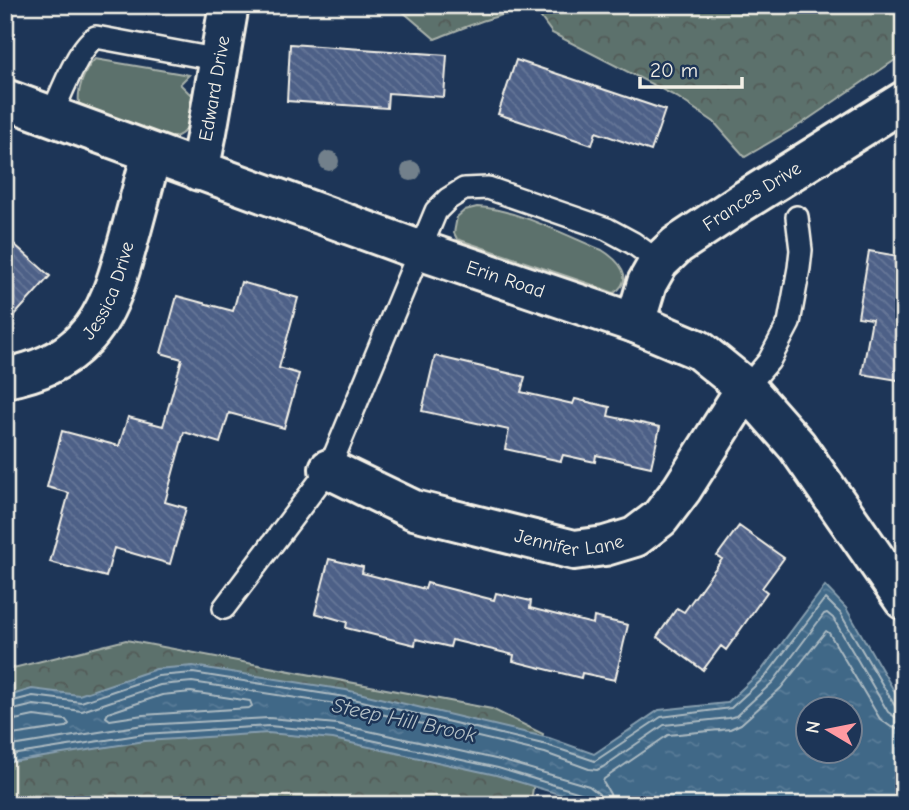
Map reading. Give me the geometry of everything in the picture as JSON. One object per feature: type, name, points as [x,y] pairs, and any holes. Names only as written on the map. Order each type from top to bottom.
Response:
[{"type":"street","name":"Edward Drive","points":[[199,171],[229,5]]},
{"type":"street","name":"Erin Road","points":[[5,99],[419,250],[635,323],[699,350],[746,388],[797,446],[904,600]]},
{"type":"street","name":"Frances Drive","points":[[635,323],[647,283],[659,262],[677,244],[904,101]]},
{"type":"street","name":"Jessica Drive","points":[[5,378],[39,370],[71,352],[87,337],[103,313],[122,263],[152,153]]},
{"type":"street","name":"Jennifer Lane","points":[[329,469],[414,510],[574,550],[605,546],[635,537],[660,518],[682,489],[746,388]]},
{"type":"lane","points":[[51,116],[80,54],[89,40],[96,37],[220,60]]},
{"type":"lane","points":[[223,608],[329,469],[436,211],[448,200],[464,189],[488,188],[607,229],[633,243],[659,262]]},
{"type":"lane","points":[[746,388],[769,361],[789,323],[801,250],[797,217]]},
{"type":"green space","points":[[395,5],[904,5],[904,54],[801,124],[745,157],[714,122],[677,97],[552,33],[536,11],[497,16],[435,39]]},
{"type":"green space","points":[[95,59],[189,75],[180,84],[190,94],[198,89],[194,112],[184,132],[171,138],[86,109],[79,103],[79,92],[85,74]]},
{"type":"green space","points":[[477,207],[508,212],[602,250],[619,264],[624,281],[614,293],[457,239],[454,233],[457,217],[465,210]]},
{"type":"green space","points":[[126,640],[492,709],[543,734],[530,805],[5,805],[5,670]]},
{"type":"water","name":"Steep Hill Brook","points":[[825,586],[846,608],[904,708],[904,805],[595,805],[496,775],[333,739],[268,733],[145,741],[5,763],[5,697],[32,689],[79,695],[156,669],[193,666],[346,690],[549,738],[594,754],[659,710],[727,703],[761,671]]},
{"type":"building","points":[[290,44],[447,55],[444,97],[388,93],[387,108],[287,101]]},
{"type":"building","points":[[516,60],[665,110],[651,151],[596,132],[592,145],[498,114]]},
{"type":"building","points":[[5,236],[50,276],[5,326]]},
{"type":"building","points":[[869,251],[904,257],[904,381],[862,374],[872,319],[858,317]]},
{"type":"building","points":[[241,282],[298,298],[279,368],[299,374],[284,428],[229,413],[220,443],[184,432],[165,502],[186,508],[170,564],[114,548],[106,577],[50,562],[69,493],[47,487],[62,431],[119,446],[128,417],[163,426],[182,359],[161,353],[177,296],[233,311]]},
{"type":"building","points":[[435,356],[525,377],[521,392],[573,404],[575,399],[610,407],[608,416],[660,427],[651,467],[596,455],[595,462],[563,455],[561,461],[505,449],[509,430],[422,411]]},
{"type":"building","points":[[739,526],[784,558],[762,588],[767,592],[726,650],[721,646],[703,670],[657,637],[677,608],[684,612],[722,559],[717,556]]},
{"type":"building","points":[[329,559],[363,567],[362,573],[425,589],[427,583],[494,600],[496,593],[531,601],[530,608],[593,624],[594,617],[628,625],[615,680],[582,673],[581,678],[513,661],[514,655],[452,640],[450,647],[416,639],[415,645],[346,628],[347,622],[315,613]]}]
